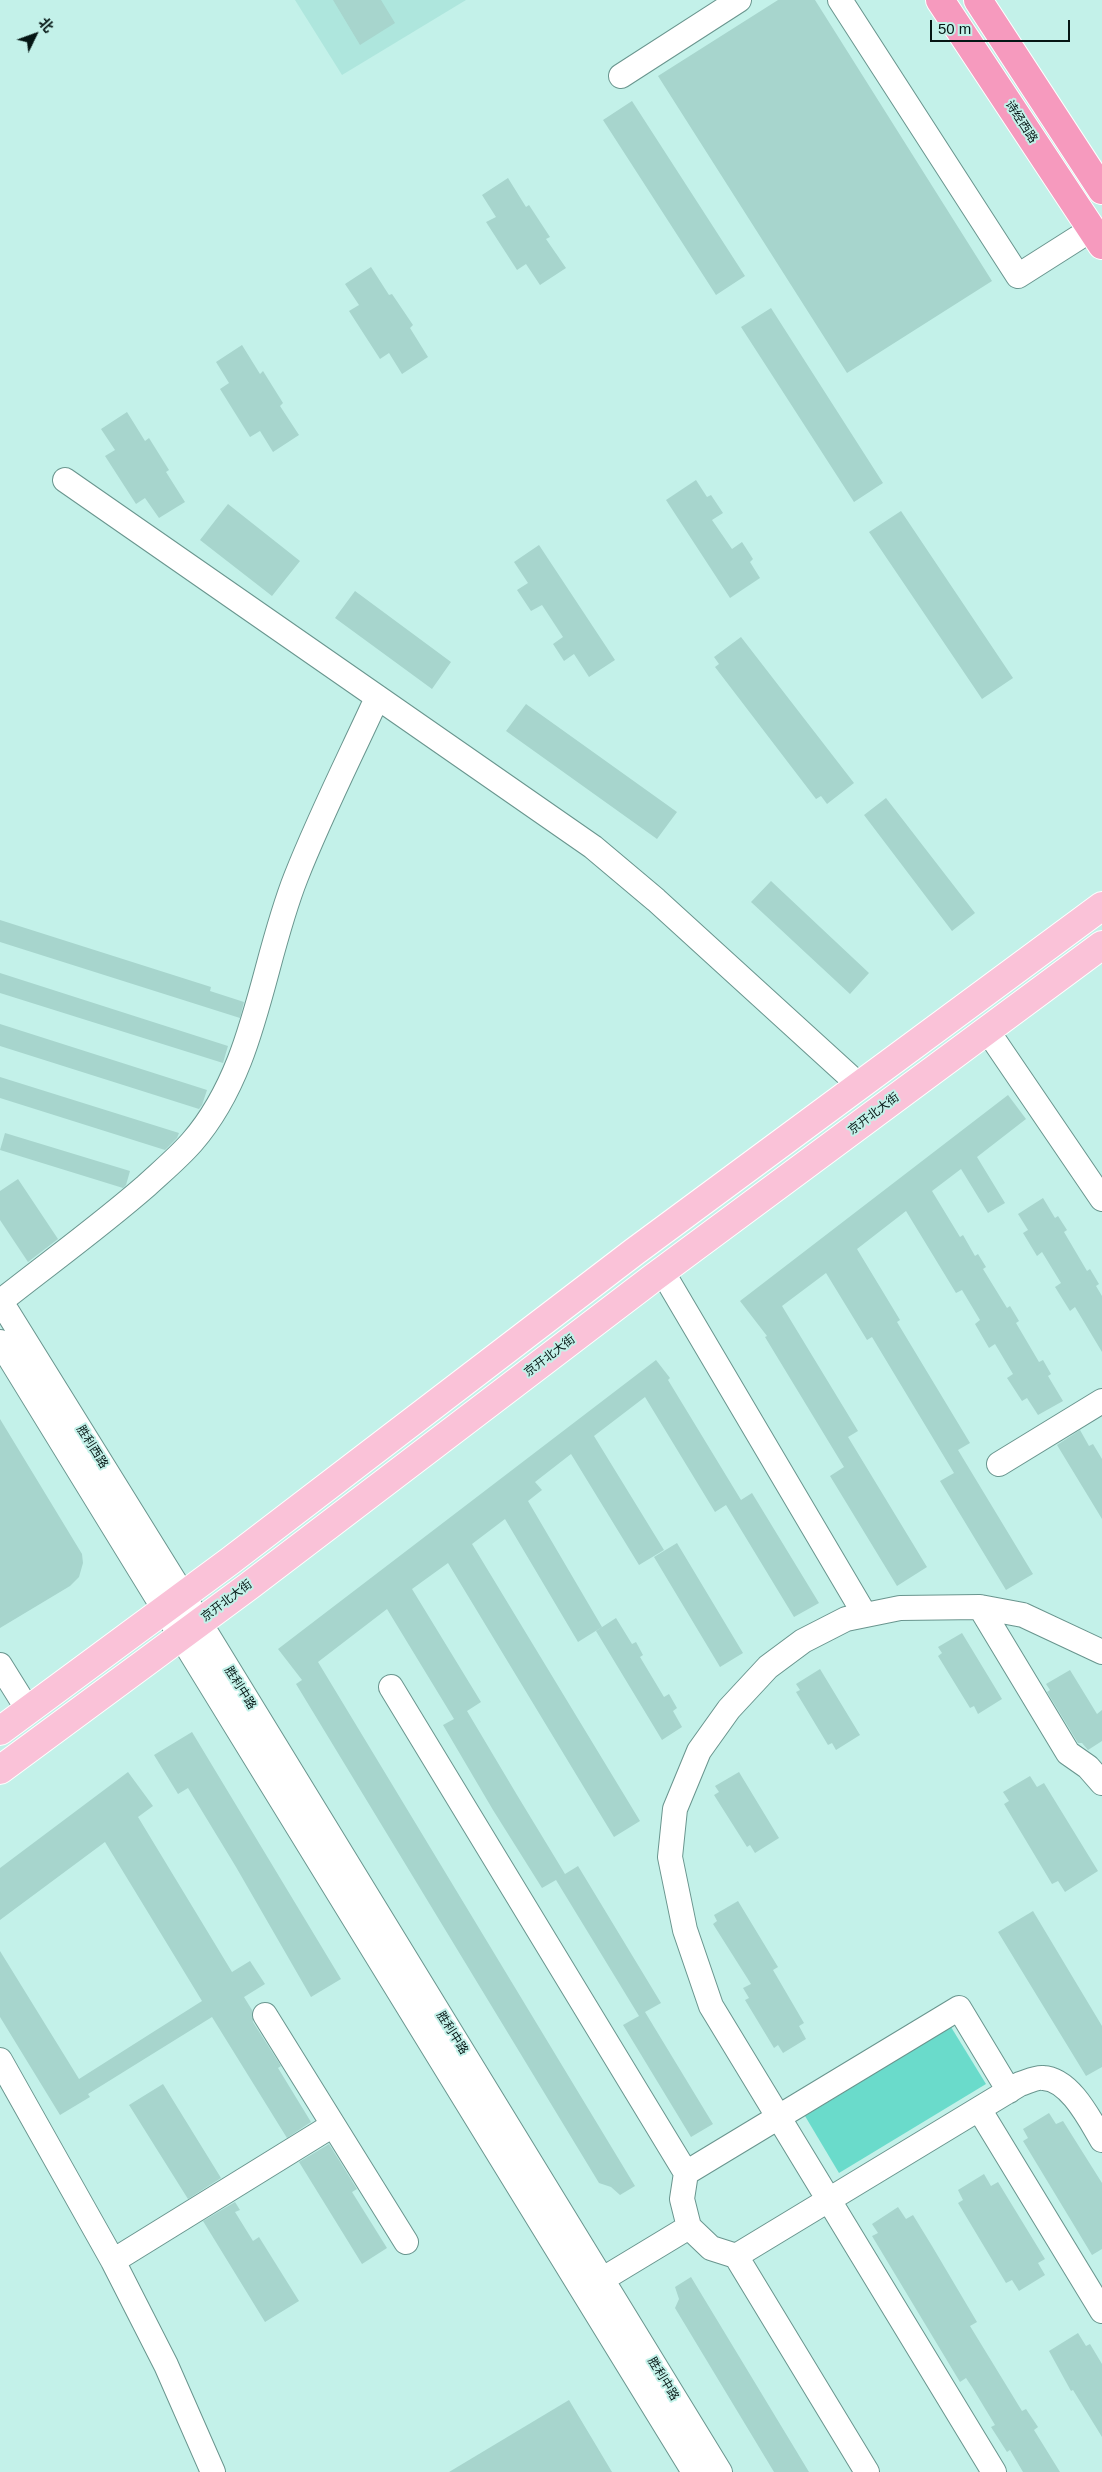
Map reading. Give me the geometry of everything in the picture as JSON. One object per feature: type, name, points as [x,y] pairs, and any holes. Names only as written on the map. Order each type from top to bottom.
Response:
[{"type":"highway","name":"诗经西路","points":[[940,0],[1097,237]]},
{"type":"highway","points":[[978,0],[1102,190]]},
{"type":"main road","points":[[0,1731],[174,1602],[634,1252],[1102,906]]},
{"type":"main road","name":"京开北大街","points":[[0,1770],[191,1629],[662,1271],[1102,945]]},
{"type":"street","points":[[621,76],[738,0]]},
{"type":"street","points":[[840,0],[1018,276],[1097,237]]},
{"type":"street","points":[[65,480],[593,847],[656,900],[859,1085]]},
{"type":"street","points":[[0,1301],[116,1212],[166,1168],[192,1142],[212,1114],[232,1078],[248,1037],[296,878],[377,698]]},
{"type":"street","points":[[987,1030],[1102,1199]]},
{"type":"street","points":[[662,1271],[865,1615]]},
{"type":"street","name":"胜利西路","points":[[0,1301],[174,1602]]},
{"type":"street","name":"胜利西路","points":[[0,1342],[174,1602]]},
{"type":"street","points":[[999,1464],[1102,1402]]},
{"type":"street","name":"胜利中路","points":[[174,1602],[603,2279],[720,2472]]},
{"type":"street","points":[[980,1606],[1068,1753],[1088,1767],[1102,1783]]},
{"type":"street","points":[[994,2472],[711,2006],[685,1930],[670,1857],[675,1809],[699,1751],[728,1709],[768,1667],[803,1641],[846,1619],[900,1608],[980,1606],[1023,1615],[1102,1652]]},
{"type":"street","name":"胜利中路","points":[[191,1629],[694,2472]]},
{"type":"street","points":[[0,1665],[28,1710]]},
{"type":"street","points":[[391,1687],[686,2173],[682,2199],[689,2227],[711,2248],[736,2256],[867,2472]]},
{"type":"street","points":[[686,2173],[959,2008],[1009,2091]]},
{"type":"street","points":[[265,2015],[406,2242]]},
{"type":"street","points":[[0,2060],[113,2261],[166,2365],[213,2472]]},
{"type":"street","points":[[736,2256],[1020,2084],[1043,2078],[1062,2085],[1079,2102],[1102,2140]]},
{"type":"street","points":[[979,2109],[1102,2312]]},
{"type":"street","points":[[113,2261],[333,2125]]},
{"type":"street","points":[[603,2279],[689,2227]]},
{"type":"shaded area","points":[[295,0],[466,0],[342,75]]},
{"type":"green space","points":[[951,2027],[986,2084],[839,2173],[805,2116]]},
{"type":"building","points":[[333,0],[381,0],[395,23],[360,45]]},
{"type":"building","points":[[778,0],[815,0],[992,281],[847,373],[658,76]]},
{"type":"building","points":[[632,101],[745,276],[716,295],[603,120]]},
{"type":"building","points":[[508,178],[526,207],[529,205],[550,237],[546,239],[566,268],[540,285],[526,264],[517,270],[486,222],[496,217],[482,195]]},
{"type":"building","points":[[371,267],[389,295],[392,294],[413,325],[410,328],[428,357],[402,374],[389,353],[380,359],[349,311],[359,305],[345,284]]},
{"type":"building","points":[[771,308],[883,483],[854,502],[741,327]]},
{"type":"building","points":[[242,345],[260,374],[263,371],[283,403],[280,406],[299,435],[273,452],[260,431],[250,437],[220,389],[229,383],[216,362]]},
{"type":"building","points":[[127,412],[145,441],[149,438],[169,470],[166,472],[185,502],[159,518],[145,498],[136,504],[105,456],[115,450],[101,429]]},
{"type":"building","points":[[696,480],[707,497],[711,495],[723,513],[712,520],[732,549],[742,542],[753,559],[750,562],[760,578],[730,598],[666,500]]},
{"type":"building","points":[[228,504],[300,561],[272,596],[200,540]]},
{"type":"building","points":[[901,511],[1013,678],[982,699],[869,532]]},
{"type":"building","points":[[539,545],[615,660],[589,677],[574,654],[564,661],[553,644],[563,637],[542,605],[531,611],[517,590],[528,583],[514,562]]},
{"type":"building","points":[[355,591],[451,662],[432,689],[335,618]]},
{"type":"building","points":[[741,637],[854,783],[827,804],[821,796],[816,799],[715,667],[719,664],[714,657]]},
{"type":"building","points":[[526,704],[677,812],[657,839],[506,731]]},
{"type":"building","points":[[886,798],[975,913],[952,931],[864,815]]},
{"type":"building","points":[[771,881],[869,973],[850,994],[751,902]]},
{"type":"building","points":[[0,920],[211,987],[210,991],[244,1002],[240,1018],[0,942]]},
{"type":"building","points":[[0,973],[228,1046],[223,1063],[0,993]]},
{"type":"building","points":[[0,1024],[207,1090],[202,1105],[199,1109],[0,1046]]},
{"type":"building","points":[[0,1077],[179,1133],[177,1138],[165,1150],[0,1098]]},
{"type":"building","points":[[1008,1095],[1026,1119],[977,1157],[1005,1203],[988,1213],[961,1169],[932,1191],[960,1237],[963,1235],[975,1256],[978,1254],[986,1267],[983,1269],[1007,1308],[1010,1306],[1019,1321],[1016,1323],[1039,1362],[1043,1360],[1051,1374],[1048,1376],[1063,1401],[1038,1415],[1027,1398],[1022,1401],[1007,1378],[1013,1374],[995,1344],[989,1348],[975,1324],[980,1320],[962,1290],[956,1293],[906,1211],[857,1249],[900,1320],[897,1322],[970,1443],[958,1450],[1033,1574],[1006,1590],[940,1481],[954,1473],[872,1337],[867,1340],[826,1273],[782,1306],[858,1431],[848,1437],[927,1567],[897,1586],[830,1476],[844,1467],[765,1337],[767,1336],[740,1301]]},
{"type":"building","points":[[5,1133],[130,1171],[126,1185],[123,1188],[0,1150]]},
{"type":"building","points":[[18,1179],[58,1239],[28,1262],[0,1220],[0,1191]]},
{"type":"building","points":[[1043,1198],[1055,1218],[1058,1216],[1067,1230],[1064,1232],[1087,1271],[1090,1269],[1099,1284],[1096,1286],[1102,1296],[1102,1352],[1075,1307],[1070,1311],[1055,1287],[1061,1283],[1042,1252],[1037,1256],[1023,1233],[1028,1230],[1018,1214]]},
{"type":"building","points":[[656,1360],[670,1378],[668,1380],[741,1500],[752,1493],[819,1603],[794,1617],[726,1505],[715,1512],[645,1397],[594,1436],[664,1550],[639,1565],[571,1454],[535,1482],[542,1490],[528,1501],[602,1627],[578,1642],[505,1519],[472,1544],[640,1821],[614,1837],[448,1563],[412,1589],[481,1702],[467,1711],[517,1795],[565,1874],[578,1866],[661,2003],[645,2012],[713,2124],[691,2137],[623,2025],[639,2016],[556,1880],[542,1888],[493,1810],[443,1725],[454,1719],[387,1609],[318,1662],[635,2186],[620,2195],[611,2187],[599,2183],[296,1684],[302,1680],[278,1649]]},
{"type":"building","points":[[0,1419],[82,1554],[83,1563],[79,1577],[70,1586],[0,1628]]},
{"type":"building","points":[[1080,1430],[1089,1446],[1093,1444],[1102,1459],[1102,1519],[1057,1445]]},
{"type":"building","points":[[677,1543],[743,1653],[720,1667],[654,1557]]},
{"type":"building","points":[[616,1618],[632,1644],[636,1642],[643,1655],[640,1657],[664,1697],[669,1694],[677,1708],[673,1711],[682,1727],[662,1740],[596,1631]]},
{"type":"building","points":[[962,1633],[1002,1699],[978,1714],[974,1706],[970,1708],[938,1656],[942,1653],[938,1647]]},
{"type":"building","points":[[820,1669],[860,1735],[836,1750],[832,1743],[828,1745],[796,1692],[800,1690],[796,1684]]},
{"type":"building","points":[[1070,1670],[1097,1714],[1102,1710],[1102,1741],[1088,1750],[1082,1743],[1078,1743],[1047,1692],[1050,1690],[1046,1684]]},
{"type":"building","points":[[192,1732],[341,1979],[311,1997],[188,1788],[178,1794],[154,1755]]},
{"type":"building","points":[[128,1772],[153,1806],[138,1817],[232,1972],[250,1961],[265,1984],[244,1997],[252,2010],[253,2022],[281,2066],[278,2068],[311,2122],[287,2138],[212,2017],[88,2094],[90,2097],[60,2115],[0,2017],[0,1951],[79,2079],[202,2001],[105,1842],[0,1920],[0,1868]]},
{"type":"building","points":[[739,1772],[779,1838],[755,1853],[750,1845],[747,1847],[714,1795],[719,1792],[715,1786]]},
{"type":"building","points":[[1030,1776],[1037,1787],[1044,1783],[1098,1871],[1065,1892],[1058,1881],[1052,1884],[1004,1804],[1009,1801],[1003,1792]]},
{"type":"building","points":[[738,1901],[778,1967],[773,1970],[804,2023],[799,2026],[806,2039],[783,2053],[778,2045],[774,2048],[745,2000],[749,1998],[743,1988],[751,1984],[713,1924],[717,1921],[714,1915]]},
{"type":"building","points":[[1033,1911],[1102,2026],[1102,2067],[1086,2076],[998,1932]]},
{"type":"building","points":[[163,2084],[221,2178],[188,2199],[129,2105]]},
{"type":"building","points":[[1049,2113],[1056,2124],[1063,2121],[1102,2183],[1102,2249],[1092,2255],[1023,2141],[1028,2138],[1023,2129]]},
{"type":"building","points":[[329,2144],[357,2189],[352,2192],[387,2248],[362,2264],[299,2162]]},
{"type":"building","points":[[984,2174],[991,2186],[998,2182],[1045,2259],[1038,2263],[1045,2275],[1019,2291],[1012,2280],[1006,2283],[958,2203],[963,2200],[958,2190]]},
{"type":"building","points":[[235,2202],[240,2210],[235,2212],[253,2241],[259,2237],[299,2301],[265,2322],[203,2221]]},
{"type":"building","points":[[898,2207],[906,2219],[913,2215],[932,2246],[977,2322],[970,2326],[1022,2411],[1026,2409],[1038,2427],[1034,2430],[1060,2472],[1023,2472],[1010,2450],[1007,2452],[991,2427],[995,2425],[966,2378],[960,2382],[872,2236],[878,2233],[872,2224]]},
{"type":"building","points":[[691,2277],[809,2472],[774,2472],[675,2308],[679,2299],[675,2287]]},
{"type":"building","points":[[1078,2333],[1086,2346],[1090,2344],[1102,2364],[1102,2437],[1073,2390],[1071,2391],[1049,2351]]},
{"type":"building","points":[[569,2400],[612,2472],[449,2472]]}]
